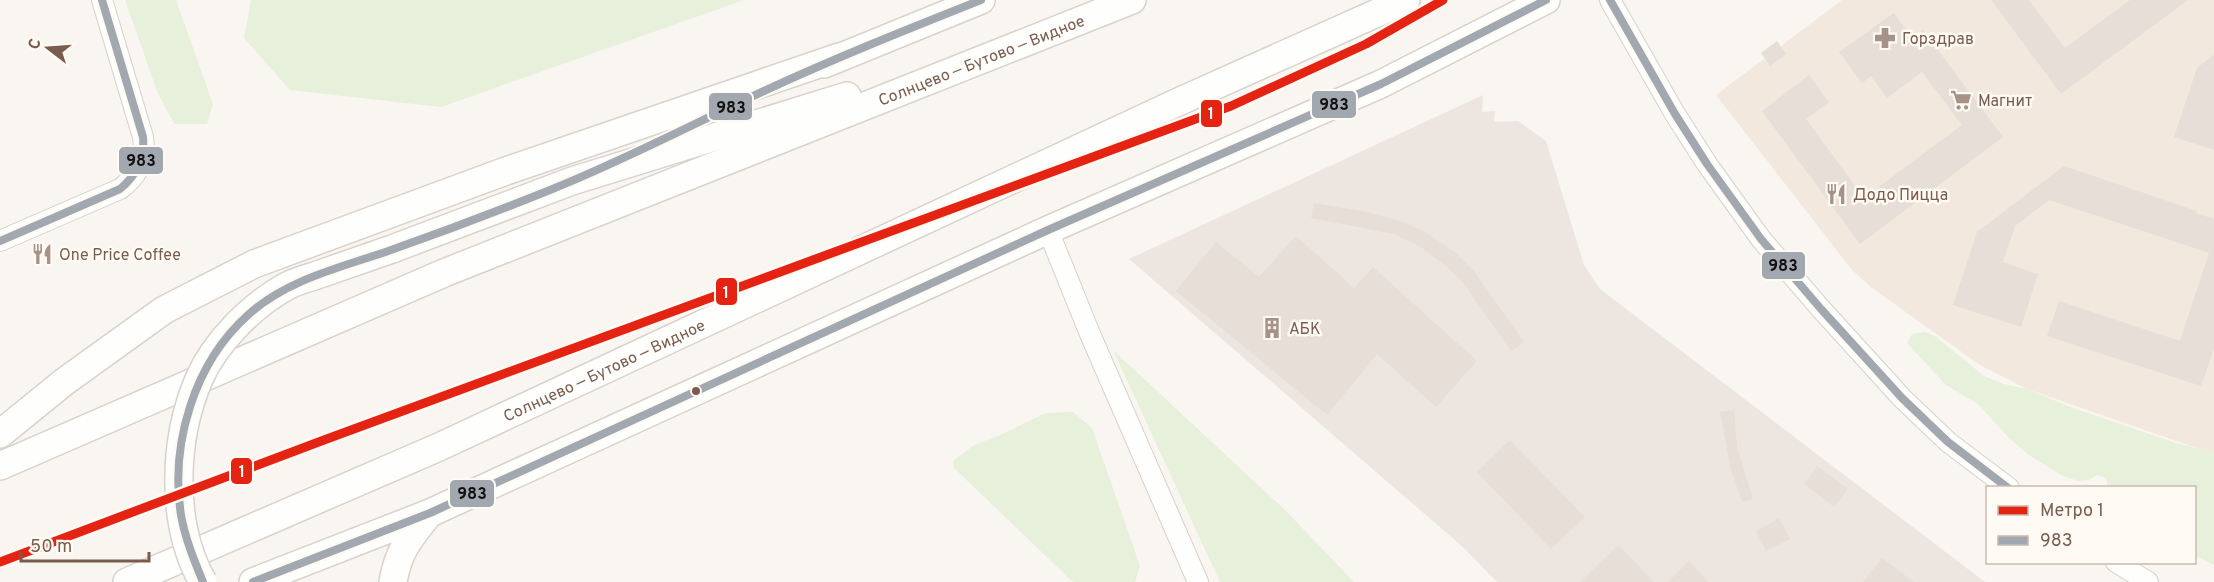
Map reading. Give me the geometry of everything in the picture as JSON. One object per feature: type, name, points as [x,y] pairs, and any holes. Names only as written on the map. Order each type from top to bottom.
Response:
[{"type":"main road","points":[[0,434],[64,382],[164,310],[254,264],[506,171],[838,57],[981,0]]},
{"type":"main road","name":"Солнцево — Бутово — Видное","points":[[0,466],[444,273],[1132,0]]},
{"type":"main road","name":"Солнцево — Бутово — Видное","points":[[127,582],[439,447],[1176,103],[1406,0]]},
{"type":"main road","points":[[253,582],[430,513],[1048,230],[1381,84],[1546,0]]},
{"type":"main road","points":[[203,582],[186,542],[179,502],[180,458],[186,420],[199,379],[219,345],[248,314],[289,285],[572,181],[1048,33]]},
{"type":"main road","points":[[572,181],[838,57]]},
{"type":"main road","points":[[393,582],[404,544],[430,513]]},
{"type":"street","points":[[0,241],[120,189],[132,179],[140,166],[144,152],[143,137],[102,0]]},
{"type":"street","points":[[1610,0],[1675,114],[1707,164],[1761,239],[1902,398],[1948,442],[2006,486]]},
{"type":"street","points":[[1048,230],[1095,345],[1198,582]]},
{"type":"street","points":[[2119,564],[2148,582]]},
{"type":"shaded area","points":[[1842,0],[2214,0],[2214,454],[2027,389],[1980,365],[1872,288],[1852,270],[1716,95]]},
{"type":"shaded area","points":[[1483,95],[1482,112],[1495,111],[1494,122],[1518,121],[1546,141],[1584,265],[1600,289],[1985,582],[1497,582],[1463,547],[1129,259]]},
{"type":"green space","points":[[125,0],[176,0],[213,104],[207,124],[174,124],[157,91]]},
{"type":"green space","points":[[251,0],[744,0],[441,107],[290,90],[244,38]]},
{"type":"green space","points":[[1925,332],[1936,337],[1984,376],[2004,384],[2027,389],[2073,408],[2173,442],[2214,453],[2214,565],[2196,556],[2196,486],[2108,486],[2106,478],[2097,475],[2089,480],[2078,481],[2061,475],[2029,455],[2009,438],[1978,404],[1946,385],[1907,343],[1912,334]]},
{"type":"green space","points":[[1113,350],[1285,510],[1354,582],[1220,582]]},
{"type":"green space","points":[[1073,412],[1092,428],[1140,566],[1135,582],[1073,582],[954,468],[953,461],[974,445],[1046,413]]},
{"type":"building","points":[[1991,0],[2029,0],[2065,48],[2130,0],[2188,0],[2061,94]]},
{"type":"building","points":[[1894,13],[1912,38],[1923,30],[2003,137],[1860,244],[1762,111],[1809,75],[1829,102],[1806,119],[1864,198],[1962,125],[1922,72],[1887,98],[1871,76],[1862,83],[1839,52]]},
{"type":"building","points":[[1777,41],[1786,54],[1770,66],[1761,53]]},
{"type":"building","points":[[2214,54],[2214,150],[2174,137],[2197,68]]},
{"type":"building","points":[[2064,166],[2197,211],[2196,213],[2214,219],[2214,348],[2201,386],[2047,336],[2059,301],[2180,341],[2209,253],[2049,200],[2015,226],[2003,262],[2038,274],[2021,327],[1953,305],[1977,232]]},
{"type":"building","points":[[1314,203],[1367,212],[1401,221],[1427,233],[1456,253],[1474,271],[1524,342],[1511,351],[1462,281],[1418,245],[1394,234],[1311,218]]},
{"type":"building","points":[[1296,236],[1354,288],[1373,267],[1477,361],[1436,407],[1377,354],[1327,415],[1176,291],[1216,242],[1259,277]]},
{"type":"building","points":[[1734,410],[1737,447],[1753,499],[1742,502],[1731,470],[1720,412]]},
{"type":"building","points":[[1510,440],[1585,517],[1551,549],[1477,472]]},
{"type":"building","points":[[1817,466],[1848,489],[1834,507],[1804,484]]},
{"type":"building","points":[[1779,518],[1790,539],[1766,551],[1756,531]]},
{"type":"building","points":[[1618,545],[1654,582],[1580,582],[1612,551]]},
{"type":"building","points":[[1882,558],[1914,582],[1863,582]]},
{"type":"building","points":[[1689,561],[1709,582],[1668,582]]},
{"type":"metro line","name":"1","points":[[0,562],[324,440],[1231,106],[1366,44],[1443,0]]},
{"type":"transit line","name":"983","points":[[0,241],[120,189],[139,166],[143,152],[143,137],[102,0]]},
{"type":"transit line","name":"983","points":[[203,582],[187,541],[181,515],[179,461],[183,433],[190,406],[213,357],[229,334],[263,303],[316,275],[511,206],[577,179],[791,79],[981,0]]},
{"type":"transit line","name":"983","points":[[253,582],[430,513],[1048,230],[1381,84],[1546,0]]},
{"type":"transit line","name":"983","points":[[1610,0],[1675,114],[1707,164],[1761,239],[1902,398],[1948,442],[2005,486]]},
{"type":"place","name":"Горздрав","points":[[1885,38]]},
{"type":"place","name":"Магнит","points":[[1961,100]]},
{"type":"place","name":"Додо Пицца","points":[[1836,194]]},
{"type":"place","name":"One Price Coffee","points":[[42,254]]},
{"type":"place","name":"АБК","points":[[1272,328]]}]
